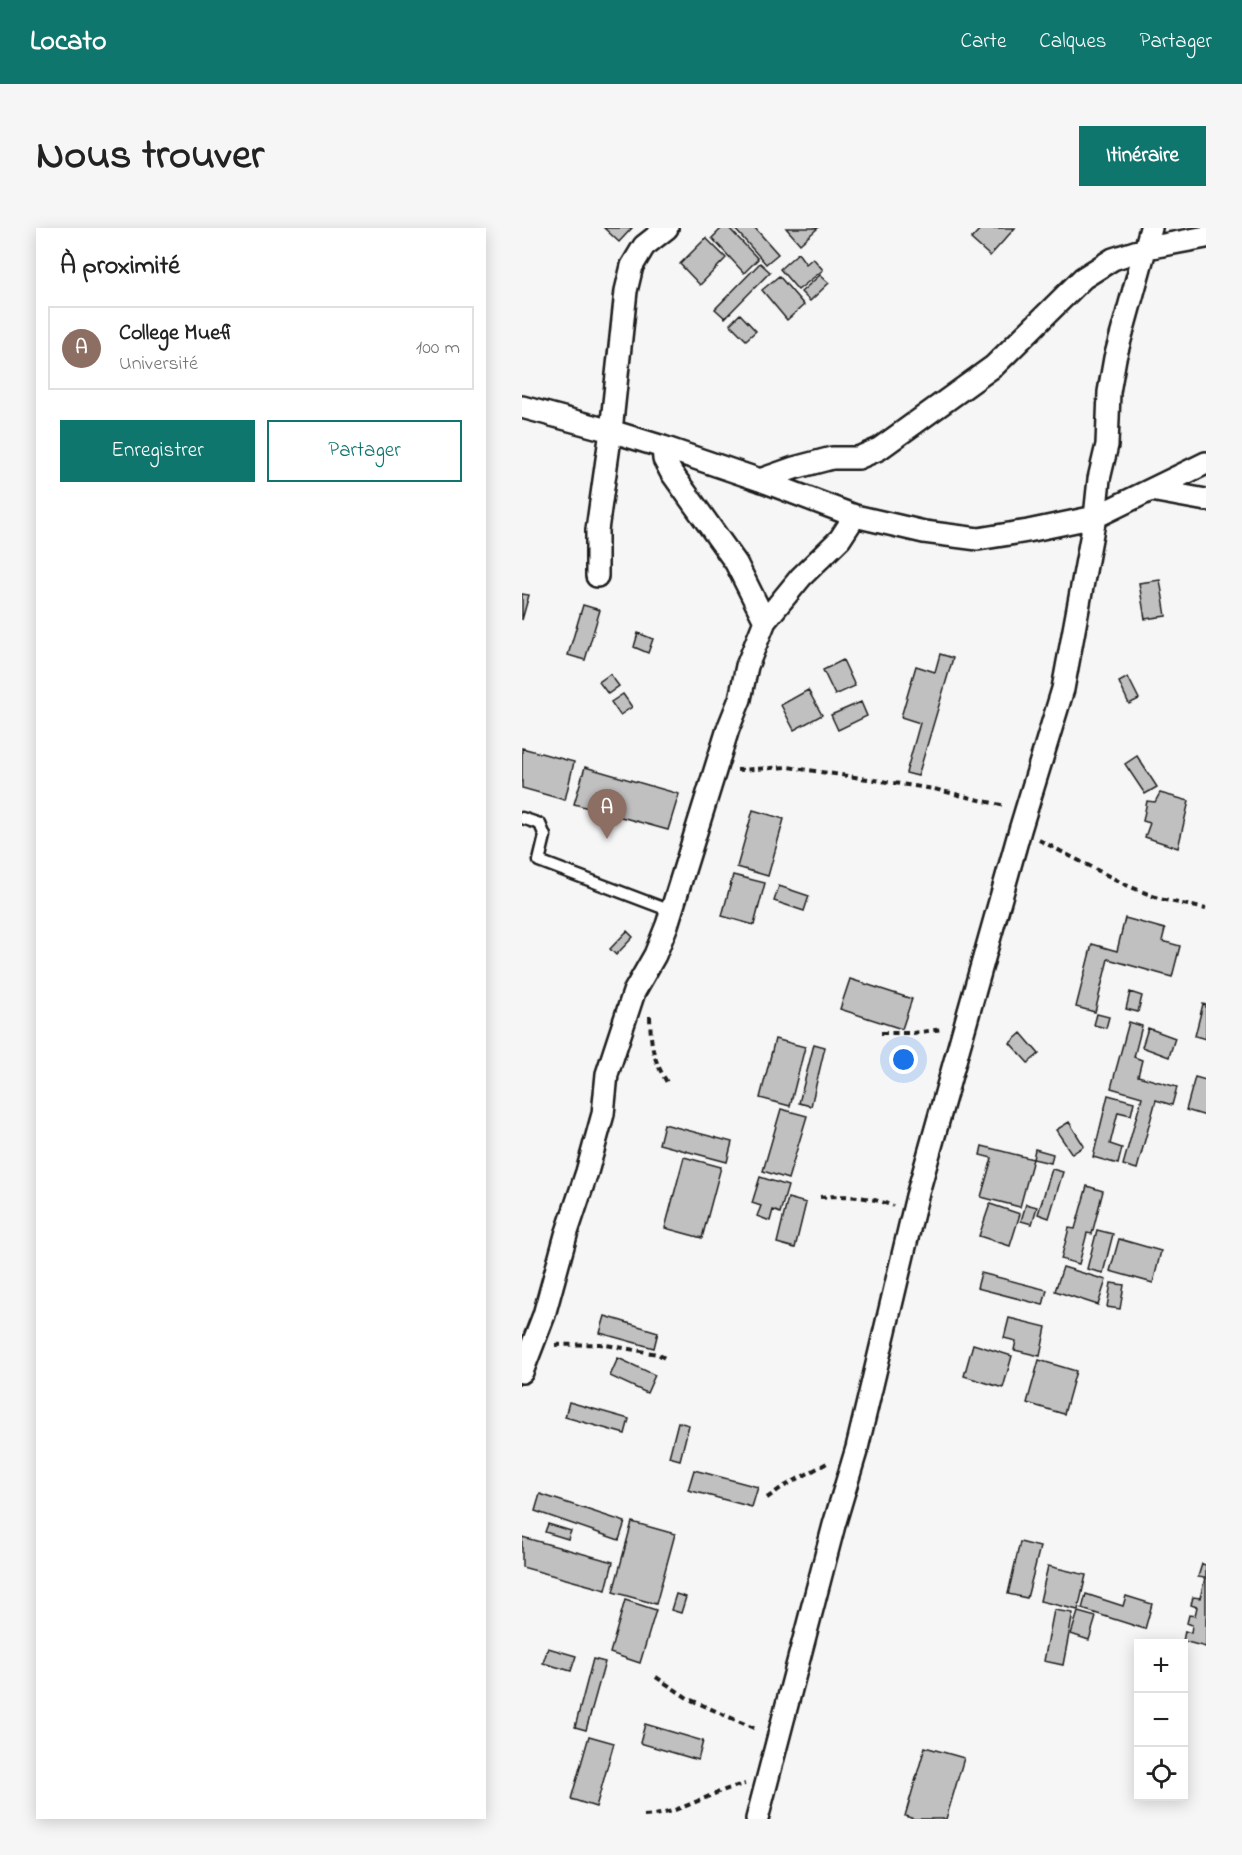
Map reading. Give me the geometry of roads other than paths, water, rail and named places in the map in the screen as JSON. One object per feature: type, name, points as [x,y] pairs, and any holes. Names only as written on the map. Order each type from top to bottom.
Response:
[{"type":"street","points":[[597,576],[597,530],[611,431],[626,291],[632,266],[644,246],[667,228]]},
{"type":"street","points":[[760,480],[832,458],[858,458],[879,449],[994,366],[1083,278],[1113,258],[1149,238],[1206,237]]},
{"type":"street","points":[[757,1819],[834,1525],[857,1448],[917,1196],[1023,820],[1063,689],[1095,517],[1099,479],[1107,445],[1109,392],[1115,358],[1149,238]]},
{"type":"street","points":[[522,407],[663,447],[855,516],[924,532],[978,539],[1095,517],[1206,463]]},
{"type":"street","points":[[663,447],[664,459],[671,472],[736,563],[765,621]]},
{"type":"street","points":[[1151,490],[1206,500]]},
{"type":"street","points":[[522,1372],[544,1315],[566,1235],[587,1172],[603,1114],[607,1074],[634,992],[655,955],[671,911],[728,729],[740,699],[747,666],[765,621],[801,577],[840,539],[855,516]]},
{"type":"lane","points":[[522,818],[540,824],[545,836],[539,861],[671,911]]},
{"type":"place","name":"College Muefi","points":[[607,839]]}]
